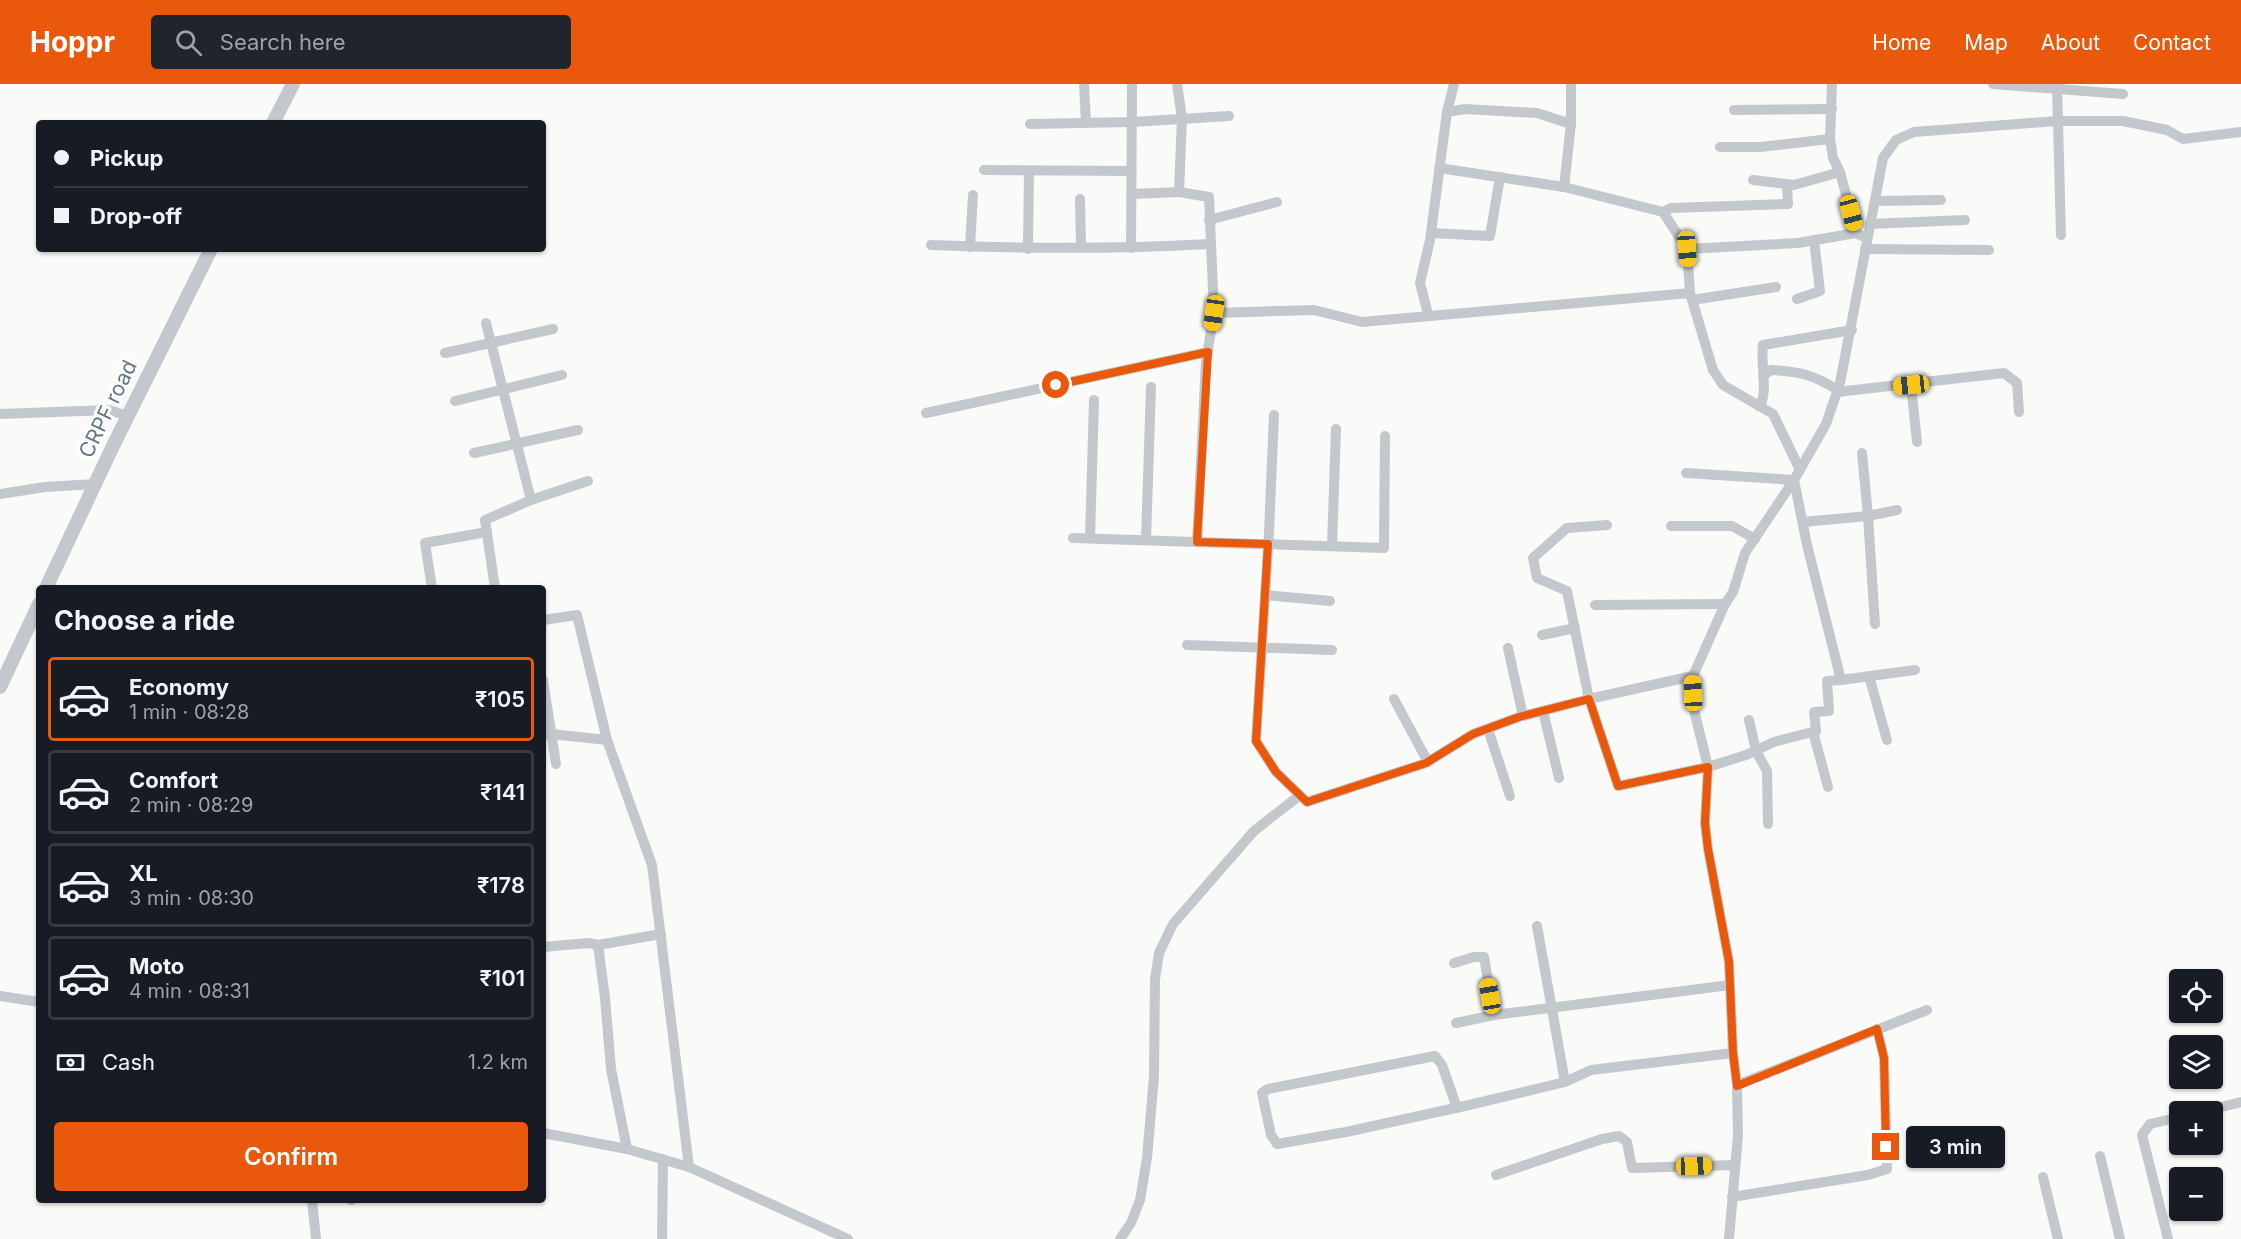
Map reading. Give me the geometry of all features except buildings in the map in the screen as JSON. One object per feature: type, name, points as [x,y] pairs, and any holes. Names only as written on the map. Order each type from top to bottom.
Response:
[{"type":"street","points":[[275,120],[293,84]]},
{"type":"street","points":[[1084,84],[1086,123]]},
{"type":"street","points":[[1131,248],[1132,84]]},
{"type":"street","points":[[1177,84],[1182,118],[1179,192]]},
{"type":"street","points":[[1428,314],[1420,282],[1431,233],[1447,112],[1454,84]]},
{"type":"street","points":[[1564,187],[1571,124],[1570,84]]},
{"type":"street","points":[[1832,84],[1830,139],[1833,158],[1840,172],[1856,233],[1866,244],[1989,250]]},
{"type":"street","points":[[1993,84],[2057,87],[2123,94]]},
{"type":"street","points":[[2057,87],[2061,235]]},
{"type":"street","points":[[1447,112],[1466,109],[1537,113],[1571,124]]},
{"type":"street","points":[[1734,110],[1832,109]]},
{"type":"street","points":[[1030,124],[1132,122],[1229,116]]},
{"type":"street","points":[[1729,1239],[1738,1136],[1729,962],[1708,849],[1705,823],[1708,767],[1694,710],[1692,676],[1725,604],[1733,592],[1745,553],[1794,480],[1826,424],[1838,391],[1852,330],[1883,158],[1896,140],[1914,132],[2057,122],[2123,121],[2167,130],[2183,139],[2241,132]]},
{"type":"street","points":[[1720,147],[1760,147],[1830,139]]},
{"type":"street","points":[[1439,168],[1564,187],[1663,212],[1671,208],[1788,204],[1787,184]]},
{"type":"street","points":[[984,171],[1131,171]]},
{"type":"street","points":[[1028,249],[1029,171]]},
{"type":"street","points":[[1753,180],[1794,185],[1840,172]]},
{"type":"street","points":[[1431,233],[1490,236],[1500,177]]},
{"type":"street","points":[[1131,194],[1179,192],[1209,197],[1209,244],[1214,313],[1208,352],[1197,542]]},
{"type":"street","points":[[970,247],[972,195]]},
{"type":"street","points":[[1080,199],[1081,247]]},
{"type":"street","points":[[1875,201],[1941,200]]},
{"type":"street","points":[[1209,220],[1277,202]]},
{"type":"street","points":[[1663,212],[1687,249],[1691,296],[1713,370],[1723,385],[1773,414],[1800,470]]},
{"type":"street","points":[[1870,224],[1965,220]]},
{"type":"street","points":[[1687,249],[1814,240],[1856,233]]},
{"type":"street","points":[[1797,299],[1820,291],[1814,240]]},
{"type":"street","points":[[930,245],[1028,249],[1131,248],[1209,244]]},
{"type":"street","name":"CRPF road","points":[[47,585],[210,252]]},
{"type":"street","points":[[1214,313],[1314,310],[1362,322],[1428,314],[1691,296],[1776,287]]},
{"type":"street","points":[[486,323],[531,500]]},
{"type":"street","points":[[445,353],[553,329]]},
{"type":"street","points":[[1759,406],[1763,402],[1762,345],[1852,330]]},
{"type":"street","points":[[926,414],[1208,352]]},
{"type":"street","points":[[1763,376],[1771,370],[1814,376],[1838,391],[1911,385],[2004,373],[2017,383],[2019,412]]},
{"type":"street","points":[[455,401],[562,375]]},
{"type":"street","points":[[1911,385],[1917,442]]},
{"type":"street","points":[[1146,540],[1152,387]]},
{"type":"street","points":[[1090,538],[1094,400]]},
{"type":"street","points":[[0,414],[109,410],[128,416]]},
{"type":"street","points":[[1274,415],[1256,741],[1276,772],[1307,802],[1428,762],[1473,734],[1523,716],[1692,676]]},
{"type":"street","points":[[1332,546],[1336,429]]},
{"type":"street","points":[[474,453],[578,430]]},
{"type":"street","points":[[1073,538],[1384,548],[1385,436]]},
{"type":"street","points":[[1862,453],[1869,516],[1875,624]]},
{"type":"street","points":[[1686,473],[1794,480]]},
{"type":"street","points":[[1794,480],[1841,680]]},
{"type":"street","points":[[495,585],[485,520],[531,500],[588,481]]},
{"type":"street","points":[[0,494],[45,487],[95,484]]},
{"type":"street","points":[[1803,522],[1869,516],[1897,510]]},
{"type":"street","points":[[1607,525],[1567,528],[1533,558],[1537,578],[1567,591],[1589,699],[1618,786],[1708,767],[1756,751],[1774,742],[1816,731],[1814,712],[1828,711],[1827,681],[1916,670]]},
{"type":"street","points":[[1671,526],[1732,526],[1755,538]]},
{"type":"street","points":[[432,585],[425,543],[487,532]]},
{"type":"street","points":[[1265,595],[1330,601]]},
{"type":"street","points":[[1595,605],[1725,604]]},
{"type":"street","points":[[0,687],[36,609]]},
{"type":"street","points":[[546,620],[577,615],[608,740],[652,865],[689,1167]]},
{"type":"street","points":[[1542,634],[1575,628]]},
{"type":"street","points":[[1187,645],[1332,650]]},
{"type":"street","points":[[1508,648],[1523,716]]},
{"type":"street","points":[[1869,676],[1887,740]]},
{"type":"street","points":[[1394,699],[1428,762]]},
{"type":"street","points":[[1543,711],[1559,778]]},
{"type":"street","points":[[1749,720],[1756,751],[1767,771],[1767,824]]},
{"type":"street","points":[[1488,729],[1510,796]]},
{"type":"street","points":[[1813,732],[1828,787]]},
{"type":"street","points":[[556,764],[547,734],[608,740]]},
{"type":"street","points":[[1120,1239],[1131,1223],[1140,1200],[1147,1158],[1154,1076],[1155,979],[1159,953],[1173,924],[1254,831],[1300,795]]},
{"type":"street","points":[[1537,926],[1565,1082]]},
{"type":"street","points":[[546,947],[589,943],[598,945],[661,934]]},
{"type":"street","points":[[598,945],[611,1069],[627,1149]]},
{"type":"street","points":[[1454,963],[1474,957],[1484,957],[1494,1015]]},
{"type":"street","points":[[1456,1023],[1494,1015],[1730,985]]},
{"type":"street","points":[[0,996],[36,1002]]},
{"type":"street","points":[[1737,1086],[1927,1010]]},
{"type":"street","points":[[1732,1197],[1868,1175],[1887,1169],[1884,1058],[1877,1029]]},
{"type":"street","points":[[1456,1108],[1442,1065],[1435,1056],[1268,1089],[1263,1093],[1271,1135],[1277,1144],[1346,1132],[1456,1108],[1565,1082],[1591,1070],[1733,1053]]},
{"type":"street","points":[[2223,1106],[2241,1102]]},
{"type":"street","points":[[2168,1239],[2142,1135],[2150,1124],[2169,1120]]},
{"type":"street","points":[[546,1135],[627,1149],[689,1167],[798,1215],[831,1236],[848,1239]]},
{"type":"street","points":[[1496,1175],[1602,1139],[1619,1136],[1627,1142],[1632,1168],[1735,1165]]},
{"type":"street","points":[[2100,1156],[2120,1239]]},
{"type":"street","points":[[662,1239],[663,1159]]},
{"type":"street","points":[[2043,1178],[2058,1239]]},
{"type":"street","points":[[312,1203],[316,1239]]},
{"type":"route","points":[[1056,385],[1208,352],[1197,542],[1268,544],[1256,741],[1276,772],[1307,802],[1426,763],[1473,734],[1519,717],[1589,699],[1618,786],[1708,767],[1705,823],[1729,962],[1733,1053],[1737,1086],[1877,1029],[1884,1058],[1886,1147]]}]
